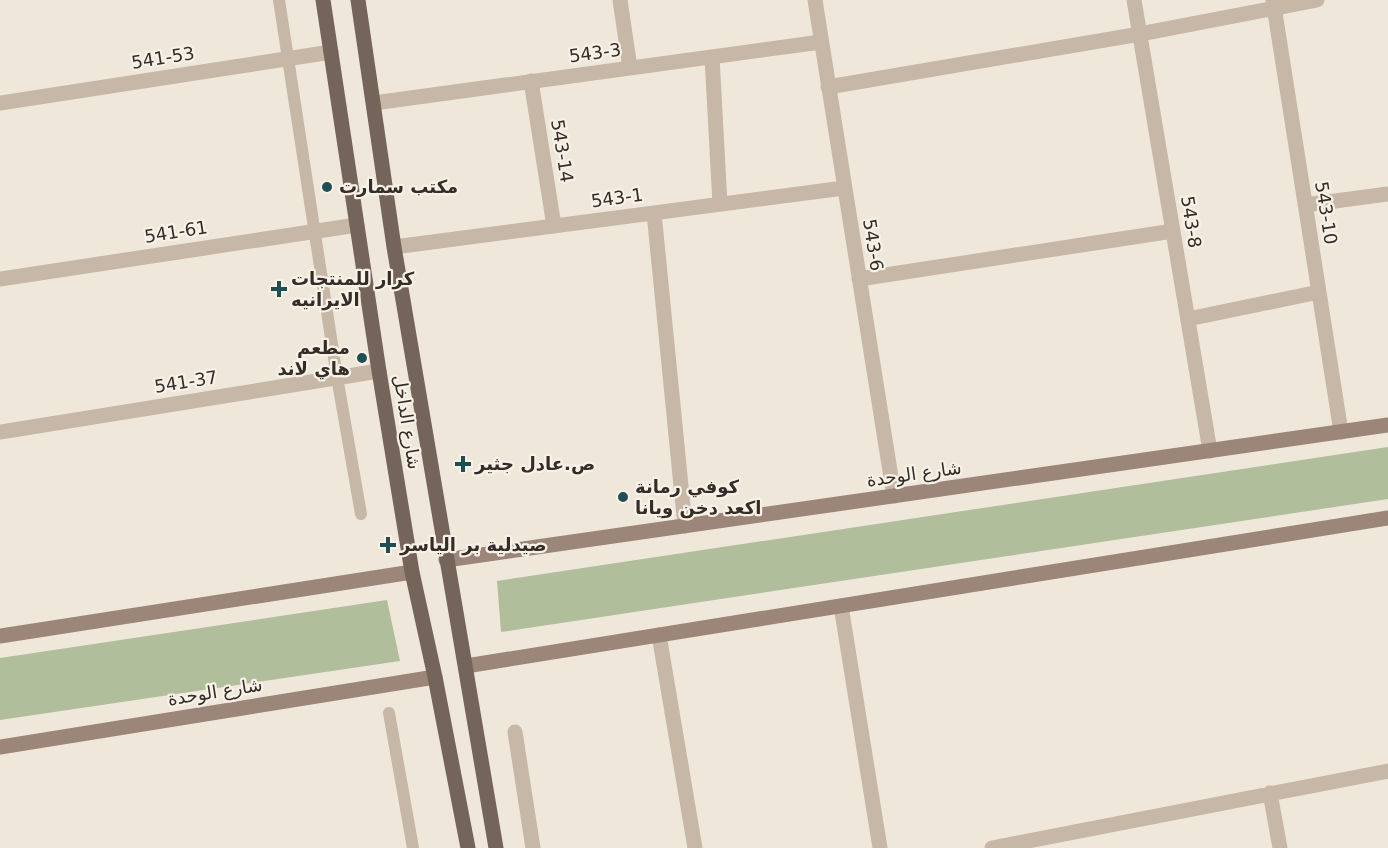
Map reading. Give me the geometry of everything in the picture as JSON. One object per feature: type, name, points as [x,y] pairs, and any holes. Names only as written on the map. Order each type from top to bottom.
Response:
[{"type":"main road","name":"شارع الداخل","points":[[323,0],[412,572],[468,848]]},
{"type":"main road","name":"شارع الداخل","points":[[358,0],[394,247],[496,848]]},
{"type":"street","points":[[620,0],[630,68]]},
{"type":"street","name":"543-6","points":[[815,0],[894,496]]},
{"type":"street","name":"543-8","points":[[1134,0],[1210,451]]},
{"type":"street","points":[[828,87],[1140,34],[1273,3],[1317,0]]},
{"type":"street","name":"543-10","points":[[1273,3],[1341,432]]},
{"type":"street","name":"543-3","points":[[374,103],[821,42]]},
{"type":"street","name":"541-53","points":[[0,103],[331,52]]},
{"type":"street","points":[[712,57],[720,204]]},
{"type":"street","name":"543-14","points":[[531,81],[554,226]]},
{"type":"street","name":"543-1","points":[[394,247],[844,188]]},
{"type":"street","points":[[1305,205],[1388,194]]},
{"type":"street","points":[[654,213],[685,526]]},
{"type":"street","name":"541-61","points":[[0,279],[357,225]]},
{"type":"street","points":[[859,279],[1173,231]]},
{"type":"street","points":[[1188,319],[1319,292]]},
{"type":"street","name":"541-37","points":[[0,432],[379,371]]},
{"type":"street","name":"شارع الوحدة","points":[[447,560],[1388,425]]},
{"type":"street","points":[[466,666],[1388,518]]},
{"type":"street","points":[[0,636],[412,572]]},
{"type":"street","points":[[841,606],[880,848]]},
{"type":"street","points":[[659,635],[695,848]]},
{"type":"street","name":"شارع الوحدة","points":[[0,747],[435,677]]},
{"type":"street","points":[[515,732],[534,848]]},
{"type":"street","points":[[992,848],[1388,771]]},
{"type":"street","points":[[1270,793],[1280,848]]},
{"type":"lane","points":[[279,0],[337,377],[361,514]]},
{"type":"lane","points":[[389,713],[413,848]]},
{"type":"green space","points":[[1388,447],[1388,499],[501,632],[497,581]]},
{"type":"green space","points":[[387,600],[400,661],[0,720],[0,658]]},
{"type":"place","name":"مكتب سمارت","points":[[327,187]]},
{"type":"place","name":"كرار للمنتجات الايرانيه","points":[[279,289]]},
{"type":"place","name":"مطعم هاي لاند","points":[[362,358]]},
{"type":"place","name":"ص.عادل جثير","points":[[463,464]]},
{"type":"place","name":"كوفي رمانة اكعد دخن ويانا","points":[[623,497]]},
{"type":"place","name":"صيدلية بر الياسر","points":[[388,545]]}]
